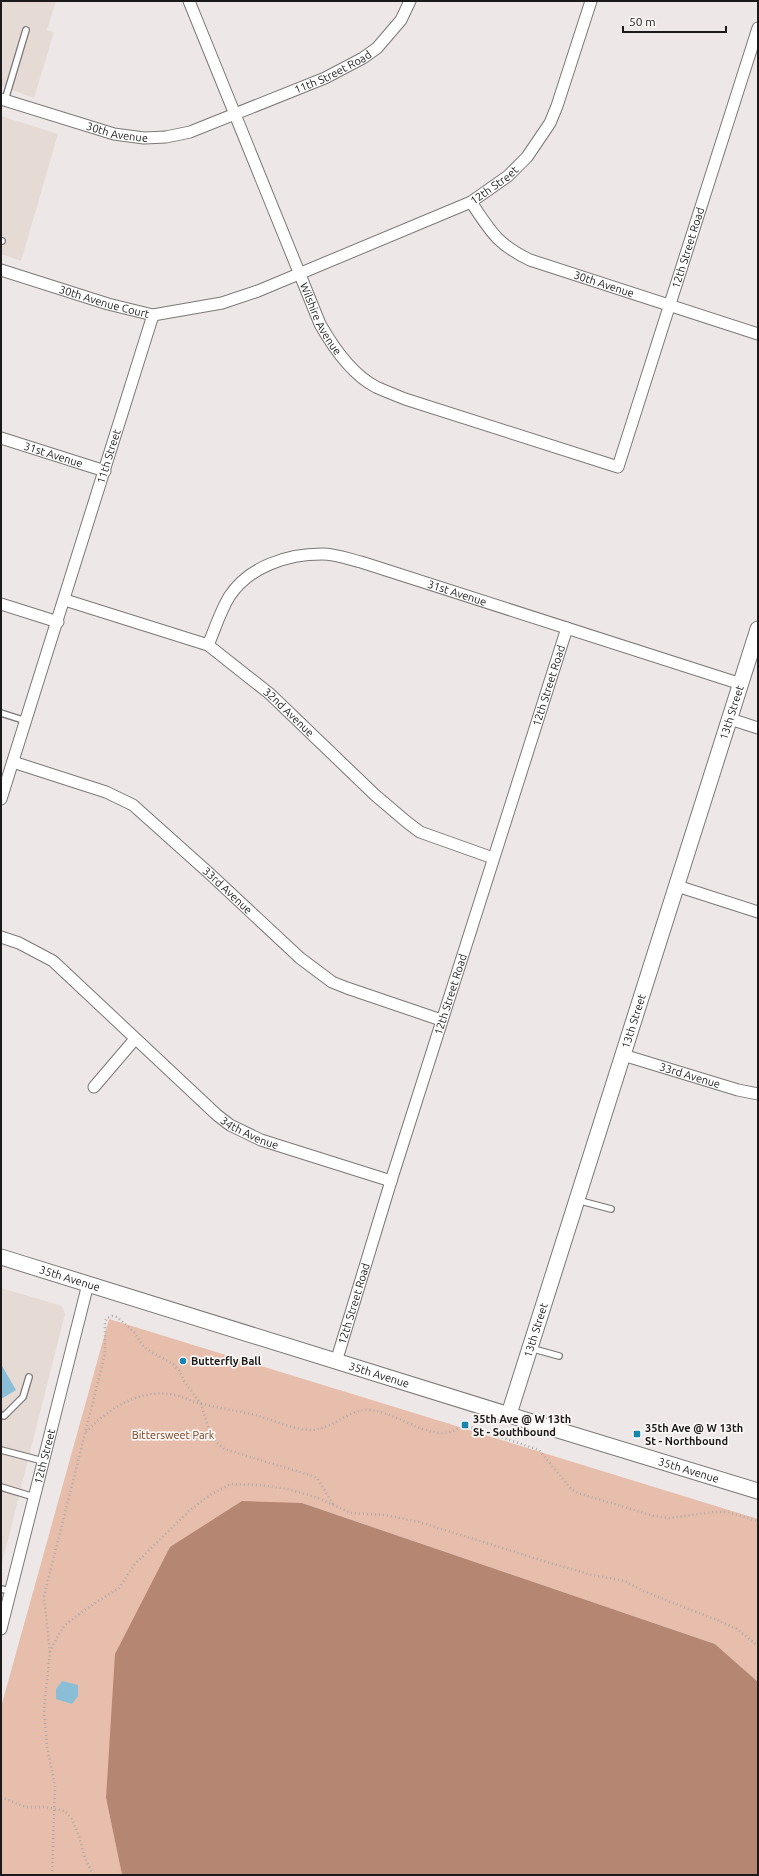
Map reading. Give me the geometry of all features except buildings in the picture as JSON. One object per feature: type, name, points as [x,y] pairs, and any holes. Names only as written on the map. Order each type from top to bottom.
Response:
[{"type":"street","name":"Wilshire Avenue","points":[[189,1],[234,116],[320,324],[333,348],[350,366],[375,386],[405,399],[447,414],[618,467]]},
{"type":"street","name":"11th Street Road","points":[[234,116],[325,78],[364,58],[377,48],[401,20],[410,1]]},
{"type":"street","name":"12th Street","points":[[300,273],[471,202],[508,176],[526,157],[550,123],[557,106],[591,1]]},
{"type":"street","name":"12th Street Road","points":[[618,467],[758,28]]},
{"type":"street","name":"30th Avenue","points":[[3,99],[114,134],[144,138],[166,137],[190,132],[234,116]]},
{"type":"street","name":"30th Avenue","points":[[471,202],[499,242],[515,253],[530,260],[758,334]]},
{"type":"street","name":"30th Avenue Court","points":[[1,270],[108,304],[154,314],[222,303],[258,291],[300,273]]},
{"type":"street","name":"11th Street","points":[[58,622],[154,314]]},
{"type":"street","name":"31st Avenue","points":[[1,438],[105,471]]},
{"type":"street","name":"31st Avenue","points":[[208,644],[220,614],[230,596],[251,575],[272,563],[287,557],[324,554],[361,562],[741,684]]},
{"type":"street","name":"32nd Avenue","points":[[65,600],[208,644],[270,694],[375,795],[414,828],[420,832],[493,858]]},
{"type":"street","points":[[1,604],[58,622],[1,799]]},
{"type":"street","name":"12th Street Road","points":[[336,1362],[441,1020],[567,628]]},
{"type":"street","name":"13th Street","points":[[509,1414],[758,629]]},
{"type":"street","points":[[730,719],[758,728]]},
{"type":"street","name":"33rd Avenue","points":[[13,762],[106,792],[133,806],[210,874],[300,958],[332,982],[441,1020]]},
{"type":"street","points":[[677,886],[758,912]]},
{"type":"street","name":"34th Avenue","points":[[1,937],[19,943],[53,961],[217,1115],[230,1125],[261,1140],[391,1181]]},
{"type":"street","points":[[94,1088],[135,1039]]},
{"type":"street","name":"33rd Avenue","points":[[623,1055],[738,1090],[758,1094]]},
{"type":"street","name":"35th Avenue","points":[[1,1257],[336,1362],[509,1414],[577,1437],[758,1491]]},
{"type":"street","name":"12th Street","points":[[2,1624],[6,1590],[34,1498],[88,1284]]},
{"type":"lane","points":[[3,99],[26,30]]},
{"type":"lane","points":[[1,713],[26,721]]},
{"type":"lane","points":[[577,1200],[612,1209]]},
{"type":"lane","points":[[530,1348],[559,1356]]},
{"type":"lane","points":[[1,1415],[4,1416],[23,1397],[29,1376]]},
{"type":"lane","points":[[1,1450],[43,1461]]},
{"type":"lane","points":[[1,1487],[34,1498]]},
{"type":"path","points":[[52,1875],[54,1786],[47,1746],[44,1709],[50,1653],[44,1596],[105,1354],[105,1321],[107,1318],[112,1316],[117,1317],[135,1333],[142,1345],[151,1352],[173,1364],[179,1370],[184,1381],[201,1404],[211,1437],[218,1445],[224,1449],[313,1476],[318,1479],[334,1506]]},
{"type":"path","points":[[85,1433],[106,1413],[139,1396],[158,1394],[174,1395],[201,1404],[247,1413],[291,1427],[308,1430],[319,1430],[335,1424],[358,1411],[379,1411],[429,1431],[440,1433],[450,1432],[465,1425],[539,1450],[571,1489],[654,1516],[669,1518],[714,1512],[728,1512],[758,1521]]},
{"type":"path","points":[[50,1653],[57,1637],[65,1625],[119,1588],[135,1564],[189,1511],[231,1484],[288,1490],[318,1498],[351,1513],[385,1515],[419,1522],[592,1575],[624,1581],[643,1591],[724,1623],[737,1630],[758,1646]]},
{"type":"path","points":[[1,1798],[25,1807],[54,1808],[65,1811],[72,1819],[78,1833],[85,1858],[93,1875]]},
{"type":"shaded area","points":[[1,1],[56,1],[47,30],[54,32],[34,98],[1,86]]},
{"type":"shaded area","points":[[1,116],[58,134],[21,261],[1,254]]},
{"type":"shaded area","points":[[1,1288],[62,1306],[65,1314],[1,1567]]},
{"type":"shaded area","points":[[242,1501],[302,1503],[715,1644],[758,1682],[758,1875],[122,1875],[106,1798],[115,1654],[170,1547]]},
{"type":"green space","name":"Bittersweet Park","points":[[109,1319],[758,1519],[758,1682],[715,1644],[302,1503],[106,1798],[122,1875],[1,1875],[1,1707]]},
{"type":"place","name":"Butterfly Ball","points":[[183,1361]]},
{"type":"place","name":"35th Ave @ W 13th St - Southbound","points":[[465,1425]]},
{"type":"place","name":"35th Ave @ W 13th St - Northbound","points":[[637,1434]]}]
